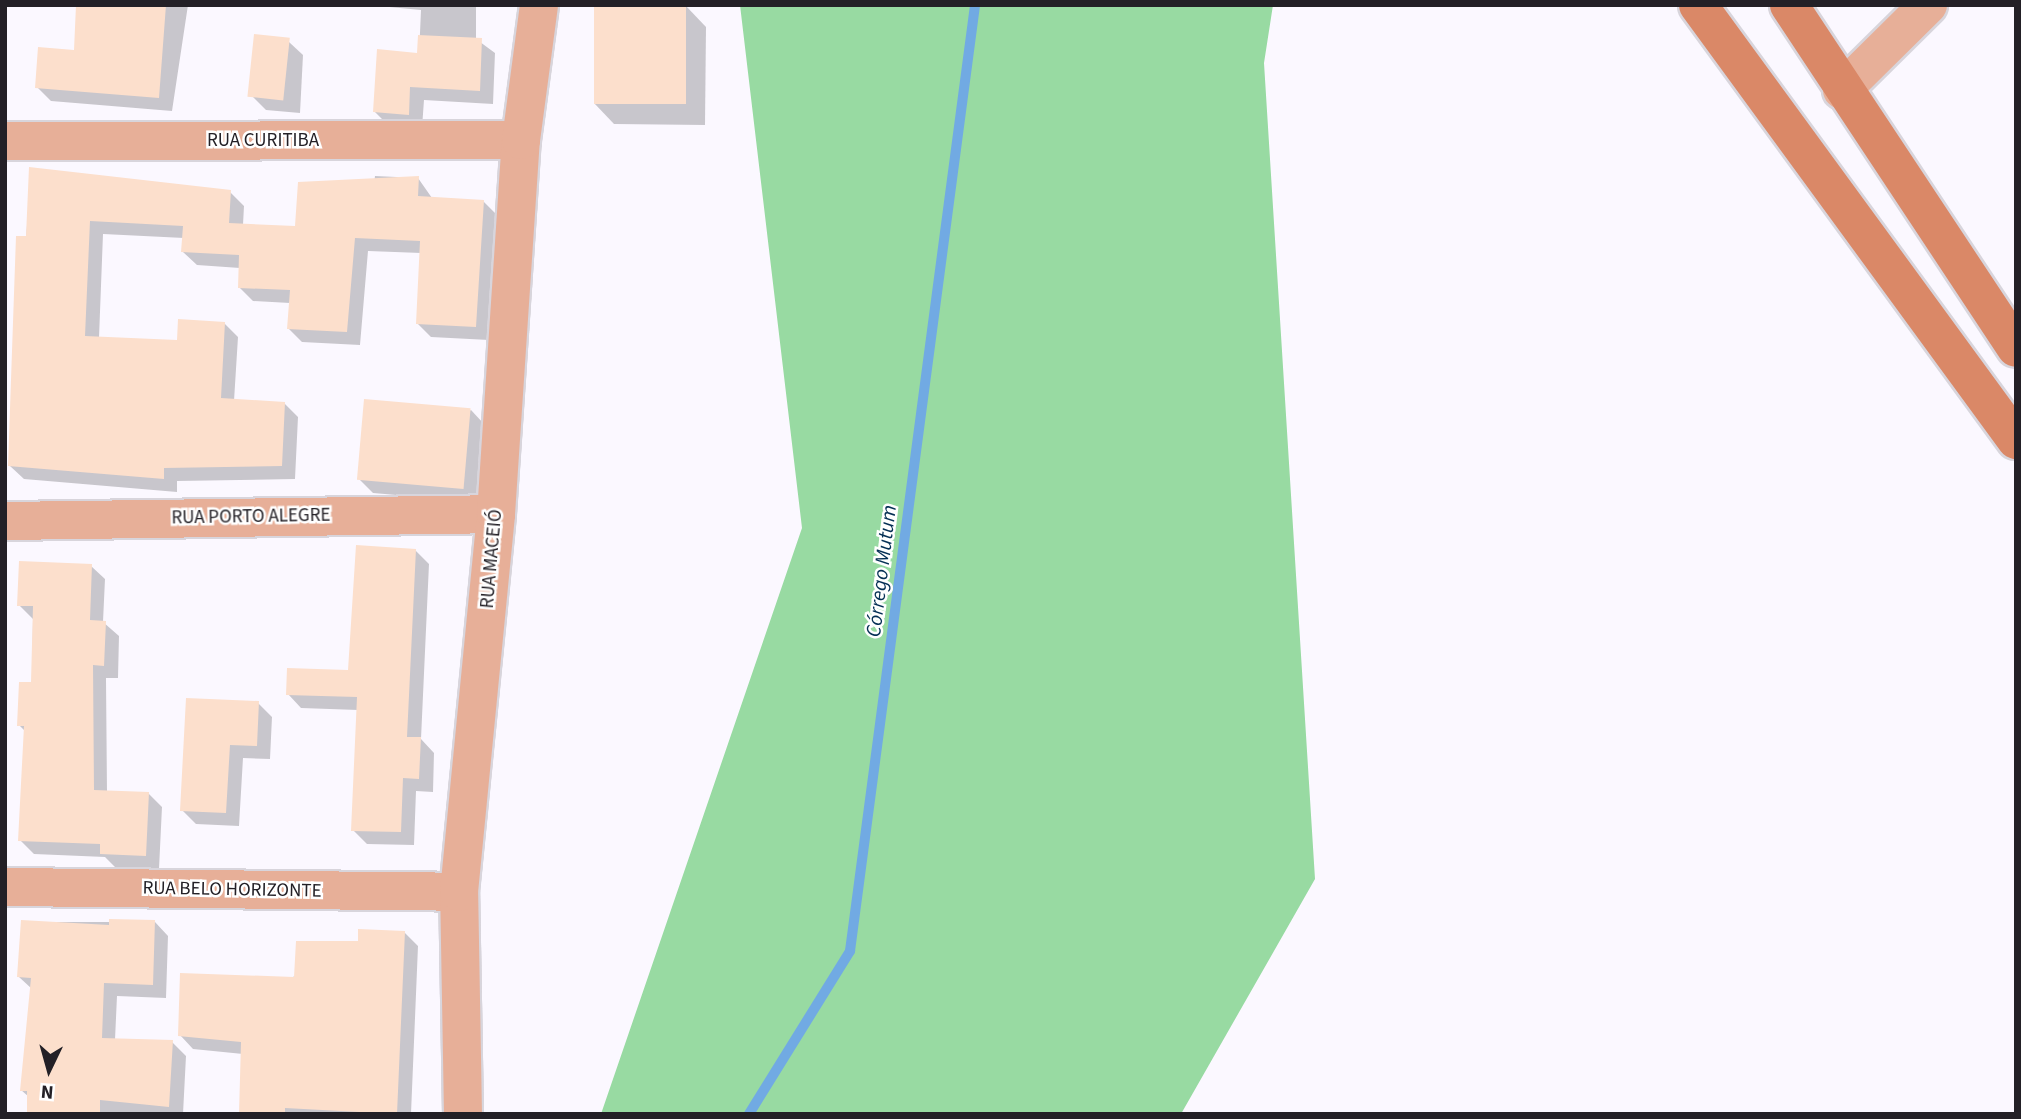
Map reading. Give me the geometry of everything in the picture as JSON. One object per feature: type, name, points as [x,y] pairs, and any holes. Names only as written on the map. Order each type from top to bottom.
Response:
[{"type":"main road","points":[[1698,5],[2016,440]]},
{"type":"main road","points":[[1790,5],[1842,90],[2016,348]]},
{"type":"street","name":"RUA MACEIÓ","points":[[463,1114],[459,892],[496,514],[521,140],[539,5]]},
{"type":"street","points":[[1842,90],[1928,5]]},
{"type":"street","name":"RUA CURITIBA","points":[[5,141],[521,140]]},
{"type":"street","name":"RUA PORTO ALEGRE","points":[[5,521],[496,514]]},
{"type":"street","name":"RUA BELO HORIZONTE","points":[[5,887],[459,892]]},
{"type":"green space","points":[[740,5],[1273,5],[1264,63],[1315,879],[1181,1114],[601,1114],[802,528]]},
{"type":"building","points":[[76,5],[166,5],[159,98],[35,88],[38,47],[74,50]]},
{"type":"building","points":[[594,5],[686,5],[686,104],[594,104]]},
{"type":"building","points":[[254,34],[290,38],[283,100],[247,97]]},
{"type":"building","points":[[418,35],[482,38],[480,91],[410,87],[409,115],[373,112],[377,49],[417,53]]},
{"type":"building","points":[[29,167],[231,190],[229,223],[295,226],[298,182],[419,176],[418,196],[484,200],[476,327],[416,324],[420,241],[355,238],[347,332],[287,329],[290,290],[238,288],[239,255],[181,252],[183,226],[90,221],[85,336],[177,340],[178,319],[225,322],[221,398],[285,402],[282,466],[164,468],[164,479],[8,466],[16,236],[26,236]]},
{"type":"building","points":[[364,399],[471,408],[464,489],[357,480]]},
{"type":"building","points":[[356,545],[416,549],[407,737],[421,737],[419,779],[403,778],[401,832],[351,831],[357,697],[286,695],[287,668],[348,670]]},
{"type":"building","points":[[19,561],[92,564],[90,620],[106,621],[104,666],[93,665],[94,790],[149,792],[146,856],[100,854],[100,844],[18,841],[24,726],[17,726],[19,682],[31,682],[33,606],[17,606]]},
{"type":"building","points":[[186,698],[259,701],[257,746],[230,745],[226,813],[180,811]]},
{"type":"building","points":[[109,919],[155,920],[153,985],[104,983],[102,1038],[173,1040],[169,1107],[100,1100],[100,1114],[27,1114],[27,1091],[20,1091],[31,978],[17,977],[21,920],[109,925]]},
{"type":"building","points":[[358,929],[405,931],[397,1114],[285,1108],[285,1114],[239,1114],[241,1042],[178,1036],[180,973],[294,977],[296,941],[358,941]]},
{"type":"waterway","name":"Córrego Mutum","points":[[749,1114],[850,951],[975,5]]}]
